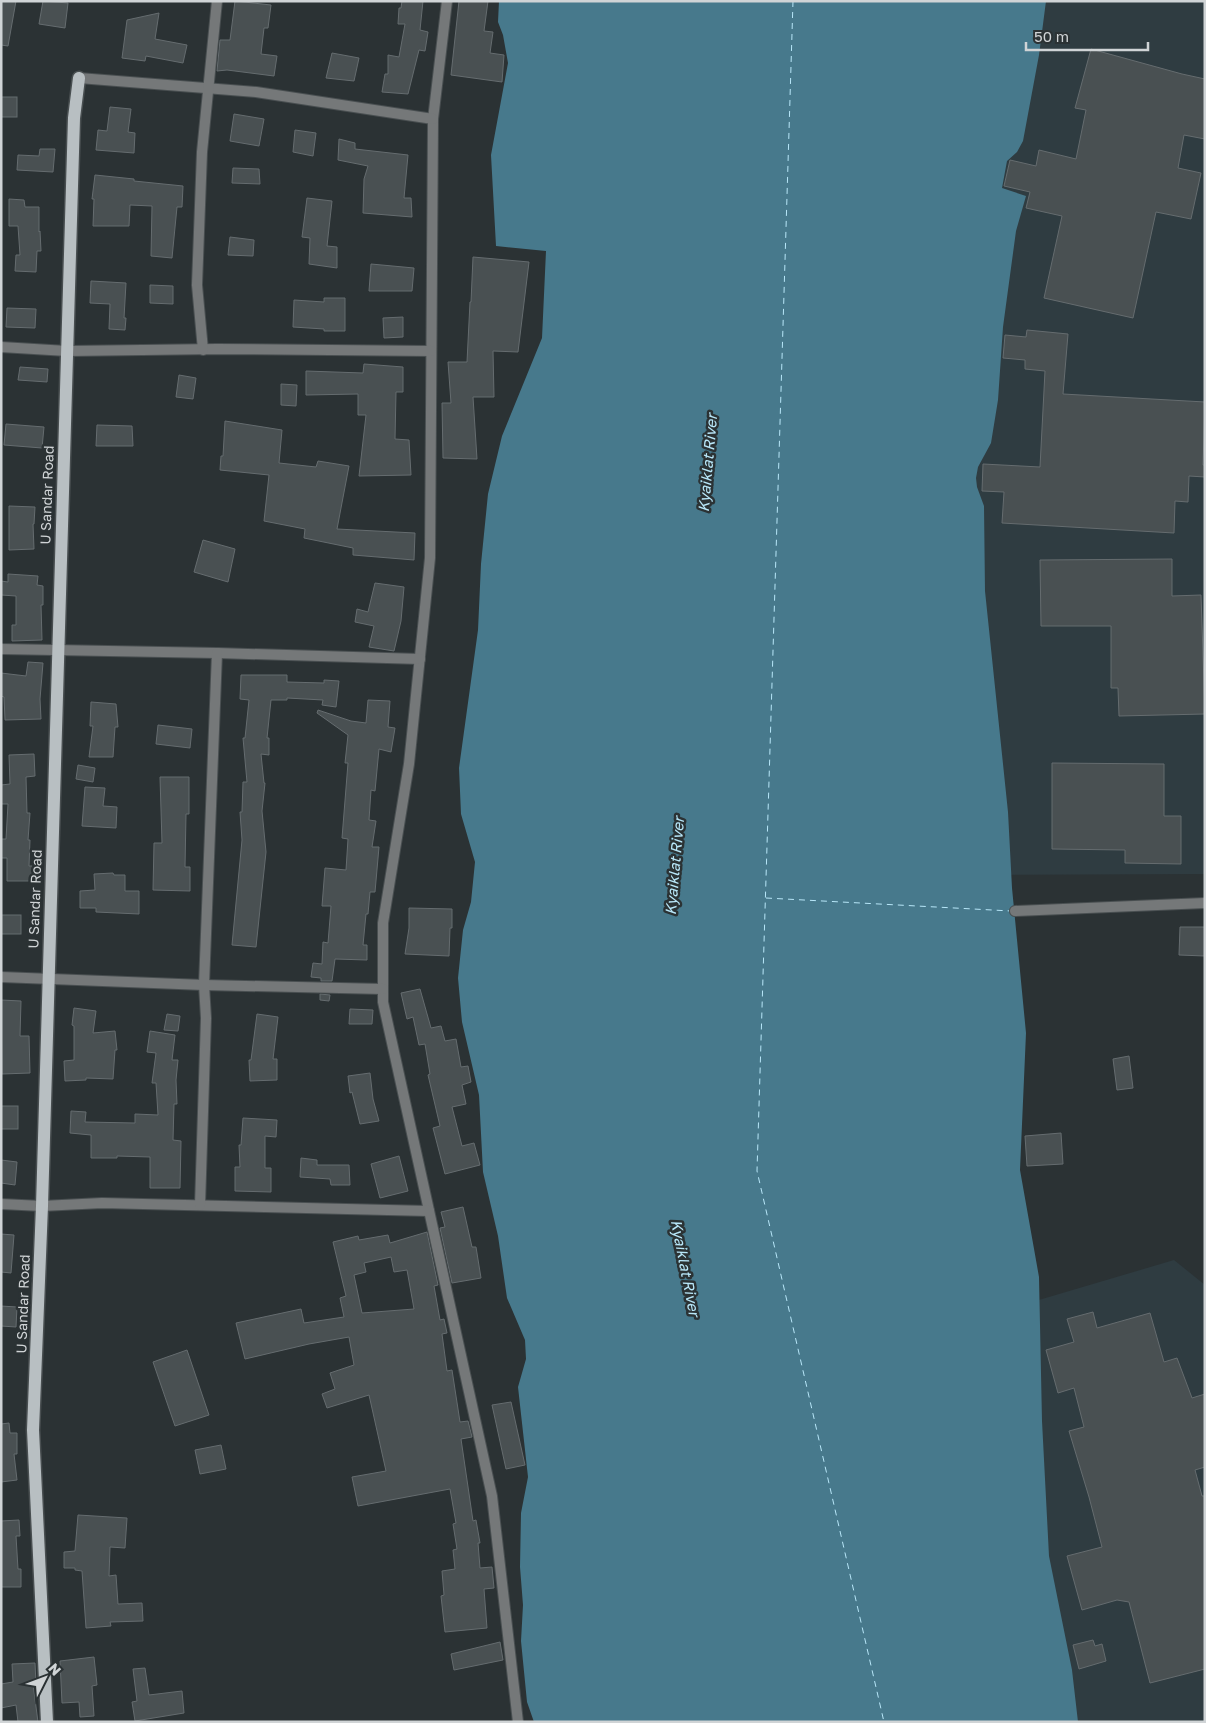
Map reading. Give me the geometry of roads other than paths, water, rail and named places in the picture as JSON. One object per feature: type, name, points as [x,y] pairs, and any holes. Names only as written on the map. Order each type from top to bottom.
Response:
[{"type":"main road","name":"U Sandar Road","points":[[47,1722],[34,1430],[74,118],[79,78]]},
{"type":"street","points":[[203,350],[197,285],[202,152],[217,1]]},
{"type":"street","points":[[448,1],[433,119],[430,558],[410,764],[383,923],[383,1002],[492,1496],[518,1722]]},
{"type":"street","points":[[79,78],[256,92],[433,119]]},
{"type":"street","points":[[1,347],[67,350],[431,351]]},
{"type":"street","points":[[1,649],[420,659]]},
{"type":"street","points":[[200,1205],[206,1018],[204,985],[217,653]]},
{"type":"street","points":[[1015,911],[1205,903]]},
{"type":"street","points":[[1,977],[204,985],[383,989]]},
{"type":"street","points":[[1,1204],[42,1206],[102,1203],[429,1211]]},
{"type":"water","name":"Kyaiklat River","points":[[499,1],[1046,1],[1039,55],[1023,141],[1017,152],[1007,161],[1002,188],[1026,196],[1016,231],[1003,327],[998,400],[991,443],[978,467],[976,478],[977,487],[984,506],[985,591],[1008,812],[1012,888],[1026,1033],[1020,1170],[1039,1277],[1042,1421],[1049,1556],[1072,1670],[1078,1722],[534,1722],[527,1702],[521,1641],[523,1605],[520,1567],[521,1513],[528,1477],[518,1387],[526,1359],[525,1340],[507,1298],[498,1236],[483,1172],[479,1095],[462,1022],[458,978],[463,930],[471,902],[475,862],[461,814],[459,768],[478,630],[481,564],[488,494],[502,436],[542,338],[546,251],[496,246],[491,155],[508,63],[503,35],[498,22]]}]
